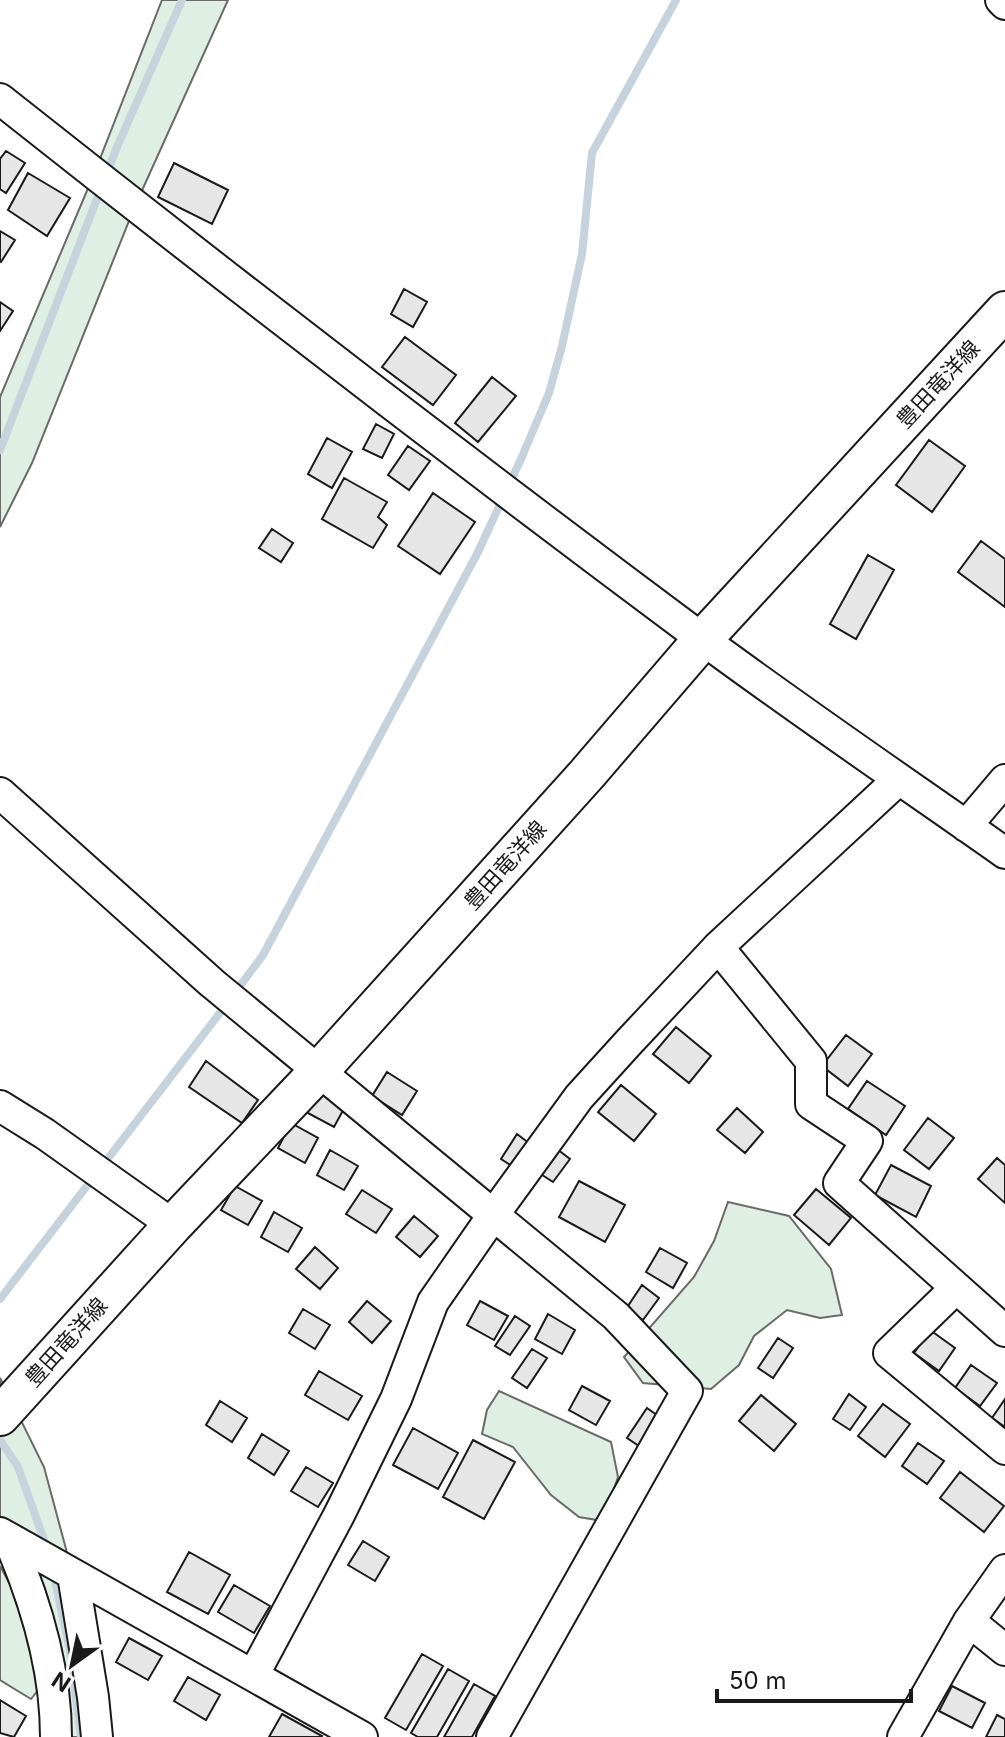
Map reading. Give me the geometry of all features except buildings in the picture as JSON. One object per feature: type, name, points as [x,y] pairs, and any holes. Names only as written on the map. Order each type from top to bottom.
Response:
[{"type":"main road","name":"豊田竜洋線","points":[[0,1416],[173,1225],[319,1071],[587,774],[703,639],[1005,311]]},
{"type":"street","points":[[0,99],[247,295],[703,639],[1005,853]]},
{"type":"street","points":[[254,1674],[342,1510],[396,1399],[433,1302],[494,1214],[579,1097],[718,947],[898,780]]},
{"type":"street","points":[[966,826],[1005,780]]},
{"type":"street","points":[[0,793],[212,983],[616,1316],[687,1391],[492,1737]]},
{"type":"street","points":[[718,947],[811,1061],[811,1104],[867,1141],[839,1183],[1005,1331]]},
{"type":"street","points":[[0,1106],[45,1134],[173,1225]]},
{"type":"street","points":[[956,1288],[889,1353],[1005,1449]]},
{"type":"street","points":[[4,1536],[362,1737]]},
{"type":"street","points":[[4,1536],[32,1593],[56,1696],[56,1737]]},
{"type":"street","points":[[903,1737],[969,1621],[1005,1570]]},
{"type":"street","points":[[73,1575],[97,1737]]},
{"type":"street","points":[[969,1621],[1005,1650]]},
{"type":"green space","points":[[162,0],[228,0],[135,206],[32,463],[0,527],[0,397],[94,174]]},
{"type":"green space","points":[[728,1202],[789,1216],[831,1269],[842,1315],[820,1318],[787,1310],[754,1336],[739,1365],[711,1389],[643,1383],[624,1357],[694,1277],[714,1241]]},
{"type":"green space","points":[[0,1378],[44,1467],[73,1575],[96,1737],[52,1737],[0,1524]]},
{"type":"green space","points":[[499,1391],[611,1442],[618,1477],[603,1521],[579,1517],[551,1495],[513,1447],[482,1434],[487,1410]]},
{"type":"green space","points":[[0,1566],[18,1599],[39,1689],[31,1699],[0,1680]]},
{"type":"waterway","points":[[0,450],[117,147],[182,0]]},
{"type":"waterway","points":[[234,994],[263,955],[478,552],[521,459],[549,393],[562,346],[582,254],[592,153],[676,0]]},
{"type":"waterway","points":[[0,1299],[226,1005]]},
{"type":"waterway","points":[[0,1440],[18,1467],[48,1551]]},
{"type":"waterway","points":[[53,1572],[70,1651],[81,1737]]}]
